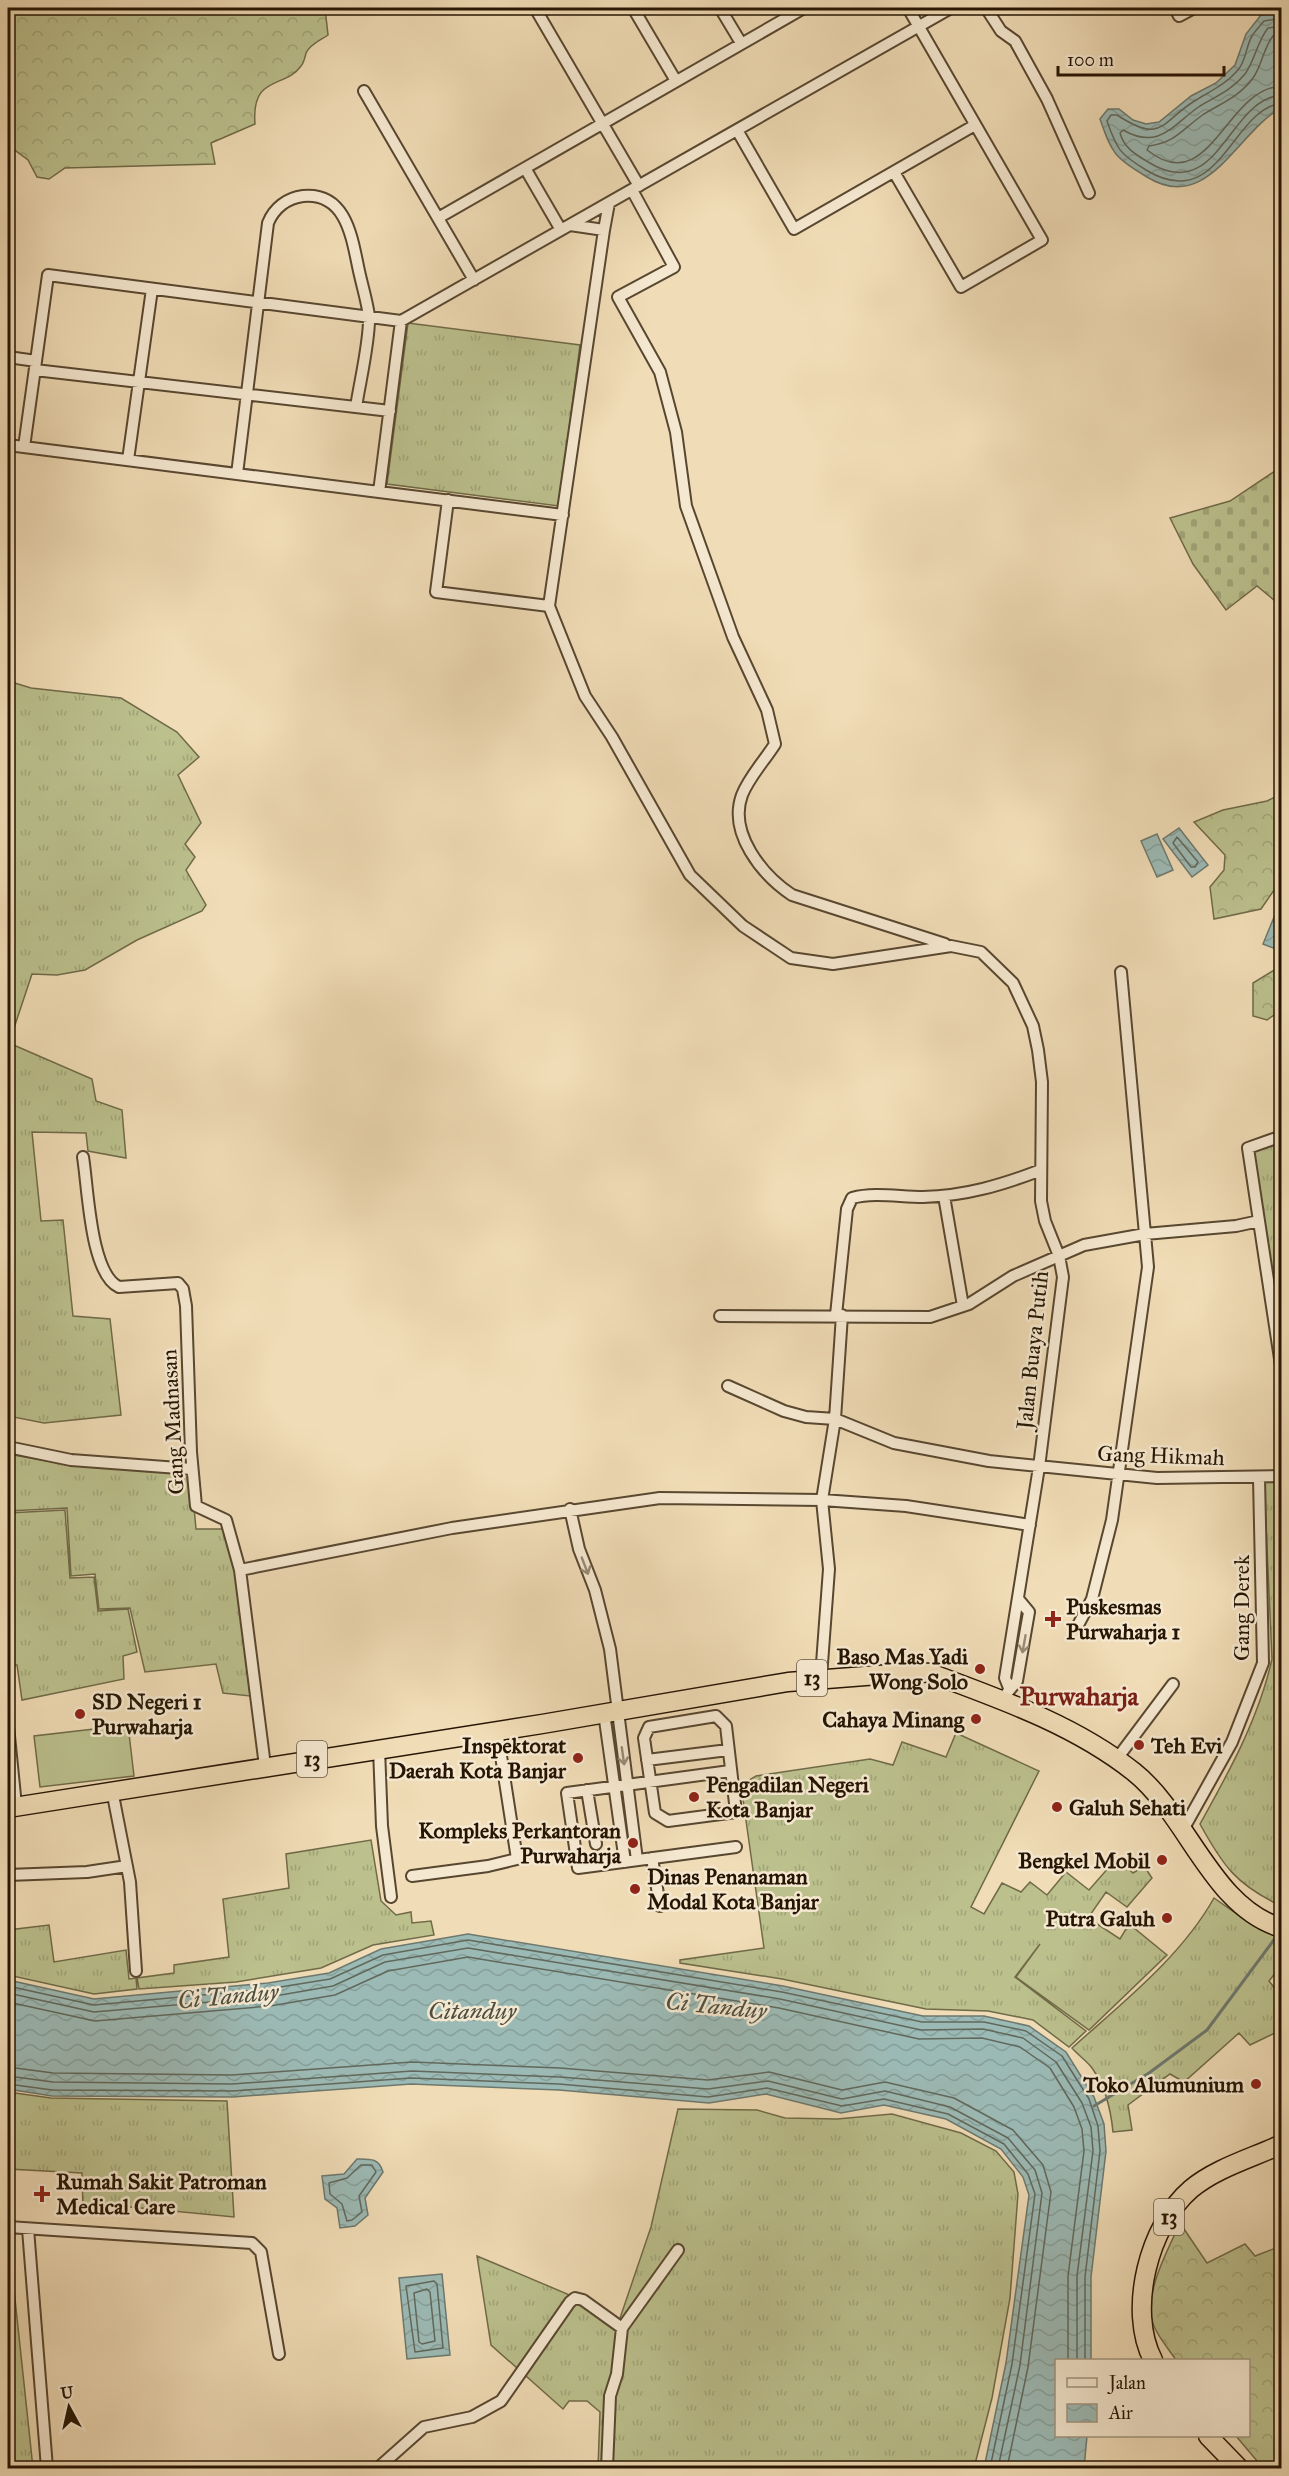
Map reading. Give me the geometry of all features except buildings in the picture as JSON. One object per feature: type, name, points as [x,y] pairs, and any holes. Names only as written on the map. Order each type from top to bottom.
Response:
[{"type":"highway","name":"13","points":[[12,1807],[821,1677],[916,1672],[1007,1695],[1116,1760],[1153,1790],[1184,1828],[1217,1879],[1256,1916],[1281,1928]]},
{"type":"highway","name":"13","points":[[1152,2359],[1142,2334],[1141,2286],[1160,2233],[1172,2211],[1192,2188],[1208,2177],[1281,2145]]},
{"type":"highway","points":[[1209,2437],[1239,2469]]},
{"type":"street","points":[[535,8],[602,123],[674,267],[618,297],[660,372],[676,432],[686,506],[733,637],[768,710],[775,744],[742,795],[739,826],[743,837],[748,848],[779,885],[792,894],[951,946]]},
{"type":"street","points":[[633,8],[676,81]]},
{"type":"street","points":[[720,8],[741,43]]},
{"type":"street","points":[[438,218],[804,8]]},
{"type":"street","points":[[894,171],[961,287],[1042,240],[908,8]]},
{"type":"street","points":[[24,447],[48,275],[401,321],[951,8]]},
{"type":"street","points":[[986,8],[1001,31],[1015,41],[1047,99],[1089,193]]},
{"type":"street","points":[[1174,8],[1179,16],[1194,8]]},
{"type":"street","points":[[364,91],[474,280]]},
{"type":"street","points":[[737,130],[794,229],[975,125]]},
{"type":"street","points":[[525,168],[565,228]]},
{"type":"street","points":[[237,474],[271,216],[289,200],[313,196],[336,207],[347,220],[369,317],[356,407]]},
{"type":"street","points":[[609,203],[549,606],[585,696],[612,737],[690,875],[743,926],[791,958],[833,964],[951,946]]},
{"type":"street","points":[[565,228],[604,230]]},
{"type":"street","points":[[128,460],[152,289]]},
{"type":"street","points":[[379,492],[401,321]]},
{"type":"street","points":[[8,357],[35,365],[139,382],[390,411]]},
{"type":"street","points":[[8,445],[563,515]]},
{"type":"street","points":[[448,500],[436,592],[549,606]]},
{"type":"street","name":"Jalan Buaya Putih","points":[[951,946],[981,952],[1000,967],[1013,983],[1034,1034],[1042,1082],[1041,1201],[1045,1221],[1059,1256],[1063,1277],[1039,1467],[1005,1678],[1007,1695]]},
{"type":"street","points":[[1077,1627],[1092,1599],[1102,1566],[1120,1474],[1131,1372],[1144,1304],[1148,1267],[1121,972]]},
{"type":"street","points":[[1281,1136],[1248,1148],[1259,1221],[1277,1309],[1281,1372]]},
{"type":"street","name":"Gang Madnasan","points":[[83,1157],[92,1229],[102,1265],[112,1283],[129,1287],[178,1283],[183,1289],[186,1306],[192,1469],[196,1506],[226,1520],[240,1570],[265,1766]]},
{"type":"street","points":[[821,1677],[829,1569],[822,1500],[835,1419],[839,1315],[847,1209],[852,1198],[872,1195],[944,1196],[981,1191],[1041,1170]]},
{"type":"street","points":[[944,1196],[963,1306]]},
{"type":"street","points":[[720,1316],[839,1315],[917,1319],[980,1299],[1012,1276],[1101,1241],[1145,1234],[1236,1226],[1259,1221]]},
{"type":"street","name":"Gang Hikmah","points":[[728,1386],[784,1411],[806,1417],[835,1419],[894,1443],[989,1461],[1157,1478],[1281,1476]]},
{"type":"street","points":[[8,1447],[71,1460],[192,1469]]},
{"type":"street","name":"Gang Derek","points":[[1184,1828],[1232,1742],[1263,1663],[1259,1478]]},
{"type":"street","points":[[240,1570],[452,1528],[570,1509],[682,1497],[822,1500],[906,1506],[1030,1525]]},
{"type":"street","points":[[570,1509],[579,1550],[594,1590],[610,1649],[614,1786],[625,1862]]},
{"type":"street","points":[[1116,1760],[1173,1684]]},
{"type":"street","points":[[611,1712],[627,1783],[637,1860]]},
{"type":"street","points":[[716,1716],[726,1726],[736,1812],[669,1821],[655,1813],[647,1760],[644,1738],[649,1727],[716,1716]]},
{"type":"street","points":[[8,1726],[12,1807]]},
{"type":"street","points":[[412,1876],[488,1866],[517,1859],[497,1730]]},
{"type":"street","points":[[379,1749],[382,1826],[391,1897]]},
{"type":"street","points":[[647,1760],[728,1750]]},
{"type":"street","points":[[730,1770],[567,1793],[578,1868],[736,1847]]},
{"type":"street","points":[[112,1790],[127,1866],[136,1971]]},
{"type":"street","points":[[587,1790],[596,1844]]},
{"type":"street","points":[[652,1858],[660,1906]]},
{"type":"street","points":[[8,1875],[87,1872],[127,1866]]},
{"type":"street","points":[[8,2227],[221,2239],[252,2243],[261,2252],[279,2354]]},
{"type":"street","points":[[28,2229],[47,2469]]},
{"type":"street","points":[[607,2469],[610,2396],[617,2374],[622,2328],[678,2250]]},
{"type":"street","points":[[378,2469],[424,2427],[472,2417],[501,2401],[575,2298],[584,2300],[622,2328]]},
{"type":"green space","points":[[8,8],[325,8],[328,35],[310,47],[302,65],[294,73],[270,85],[258,97],[255,124],[211,143],[215,164],[65,168],[49,179],[37,177],[28,160],[8,145]]},
{"type":"green space","points":[[408,323],[580,345],[559,506],[387,484]]},
{"type":"green space","points":[[1281,467],[1281,594],[1274,600],[1257,586],[1226,610],[1193,564],[1170,518],[1230,501]]},
{"type":"green space","points":[[8,681],[31,688],[121,698],[177,732],[199,757],[178,775],[201,823],[185,844],[195,857],[186,870],[206,905],[202,911],[137,940],[85,970],[57,975],[32,974],[9,1043],[92,1079],[96,1101],[122,1110],[126,1158],[88,1151],[86,1133],[32,1132],[41,1221],[63,1220],[73,1316],[110,1319],[121,1415],[44,1423],[8,1416]]},
{"type":"green space","points":[[1281,794],[1281,880],[1261,909],[1214,919],[1210,887],[1224,870],[1225,855],[1194,822],[1223,810],[1267,801]]},
{"type":"green space","points":[[1281,966],[1281,1010],[1267,1020],[1253,1016],[1253,983]]},
{"type":"green space","points":[[1281,1141],[1281,1330],[1252,1151]]},
{"type":"green space","points":[[8,1454],[70,1465],[191,1474],[196,1529],[233,1529],[250,1696],[223,1693],[216,1664],[145,1672],[130,1608],[99,1609],[95,1574],[71,1576],[67,1508],[8,1511]]},
{"type":"green space","points":[[1281,1481],[1281,1903],[1279,1905],[1252,1889],[1232,1872],[1200,1824],[1251,1723],[1272,1659],[1264,1482]]},
{"type":"green space","points":[[65,1510],[70,1578],[94,1577],[98,1611],[128,1609],[137,1652],[123,1656],[124,1679],[22,1700],[17,1665],[8,1665],[8,1513]]},
{"type":"green space","points":[[128,1725],[134,1776],[40,1787],[34,1736]]},
{"type":"green space","points":[[956,1733],[1039,1771],[971,1907],[984,1914],[1002,1883],[1021,1892],[1030,1882],[1047,1895],[1066,1872],[1089,1890],[1117,1858],[1133,1873],[1144,1866],[1152,1878],[1127,1907],[1106,1892],[1088,1918],[1120,1939],[1129,1924],[1167,1955],[1089,2030],[1016,1977],[1040,1944],[1015,1977],[1086,2031],[1069,2047],[1033,2020],[988,2011],[926,2009],[782,1979],[680,1963],[680,1960],[764,1948],[741,1785],[756,1776],[870,1759],[893,1765],[902,1742],[946,1757]]},
{"type":"green space","points":[[371,1840],[381,1901],[396,1915],[411,1912],[412,1923],[431,1921],[434,1935],[373,1945],[321,1968],[236,1982],[139,1989],[137,1978],[174,1973],[174,1965],[229,1957],[223,1899],[289,1888],[286,1854]]},
{"type":"green space","points":[[1214,1898],[1247,1921],[1281,1938],[1281,1966],[1269,1981],[1281,1996],[1281,2030],[1250,2045],[1239,2033],[1184,2082],[1170,2074],[1128,2105],[1132,2130],[1113,2132],[1109,2107],[1097,2075],[1072,2048],[1168,1960],[1200,1920]]},
{"type":"green space","points":[[49,1925],[54,1962],[126,1950],[129,1979],[136,1978],[137,1989],[94,1994],[8,1975],[8,1930]]},
{"type":"green space","points":[[8,2092],[51,2098],[227,2101],[234,2217],[120,2206],[83,2208],[82,2173],[8,2169]]},
{"type":"green space","points":[[678,2109],[757,2110],[785,2118],[837,2119],[892,2114],[961,2133],[996,2151],[1014,2172],[1018,2194],[1010,2298],[992,2398],[974,2468],[598,2468],[600,2412],[587,2401],[569,2401],[563,2409],[491,2345],[477,2256],[572,2296],[576,2303],[617,2327],[651,2227]]},
{"type":"green space","points":[[1180,2223],[1207,2263],[1245,2244],[1255,2256],[1281,2246],[1281,2468],[1263,2468],[1237,2437],[1250,2437],[1250,2359],[1175,2359],[1161,2339],[1151,2316],[1153,2292],[1160,2268]]},
{"type":"green space","points":[[8,2244],[10,2252],[33,2468],[8,2468]]},
{"type":"water","points":[[1281,12],[1281,108],[1265,119],[1220,166],[1205,178],[1187,186],[1168,186],[1147,177],[1121,160],[1112,148],[1100,119],[1108,109],[1119,109],[1133,120],[1146,124],[1159,122],[1191,96],[1216,83],[1235,65],[1246,34],[1261,15]]},
{"type":"water","points":[[1179,828],[1208,865],[1192,877],[1163,839]]},
{"type":"water","points":[[1157,834],[1173,870],[1157,877],[1141,841]]},
{"type":"water","points":[[1279,905],[1282,906],[1281,951],[1263,944]]},
{"type":"water","name":"Citanduy","points":[[468,1934],[783,1986],[923,2016],[984,2016],[1029,2026],[1066,2052],[1094,2097],[1104,2124],[1106,2151],[1091,2277],[1091,2359],[1055,2359],[1055,2437],[1087,2437],[1084,2468],[984,2468],[1006,2363],[1029,2195],[1023,2177],[1001,2149],[946,2119],[884,2105],[841,2113],[766,2094],[709,2103],[559,2090],[411,2084],[233,2097],[52,2096],[8,2089],[8,1980],[94,1999],[268,1983],[329,1973],[381,1949]]},
{"type":"water","points":[[357,2159],[370,2159],[376,2162],[383,2172],[365,2198],[368,2215],[355,2226],[340,2228],[337,2208],[325,2199],[322,2176],[344,2174]]},
{"type":"water","points":[[442,2274],[450,2355],[407,2359],[399,2278]]},
{"type":"waterway","points":[[1094,2106],[1149,2073],[1207,2030],[1279,1933]]},
{"type":"place","name":"Puskesmas Purwaharja 1","points":[[1053,1619]]},
{"type":"place","name":"Baso Mas Yadi Wong Solo","points":[[980,1669]]},
{"type":"place","name":"SD Negeri 1 Purwaharja","points":[[80,1714]]},
{"type":"place","name":"Cahaya Minang","points":[[976,1719]]},
{"type":"place","name":"Teh Evi","points":[[1139,1745]]},
{"type":"place","name":"Inspektorat Daerah Kota Banjar","points":[[578,1758]]},
{"type":"place","name":"Pengadilan Negeri Kota Banjar","points":[[694,1797]]},
{"type":"place","name":"Galuh Sehati","points":[[1057,1807]]},
{"type":"place","name":"Kompleks Perkantoran Purwaharja","points":[[633,1843]]},
{"type":"place","name":"Bengkel Mobil","points":[[1162,1860]]},
{"type":"place","name":"Dinas Penanaman Modal Kota Banjar","points":[[635,1889]]},
{"type":"place","name":"Putra Galuh","points":[[1167,1918]]},
{"type":"place","name":"Toko Alumunium","points":[[1256,2084]]},
{"type":"place","name":"Rumah Sakit Patroman Medical Care","points":[[42,2194]]},
{"type":"district","name":"Purwaharja","points":[[1079,1696]]},
{"type":"water label","name":"Ci Tanduy","points":[[228,1996]]},
{"type":"water label","name":"Ci Tanduy","points":[[716,2006]]}]
